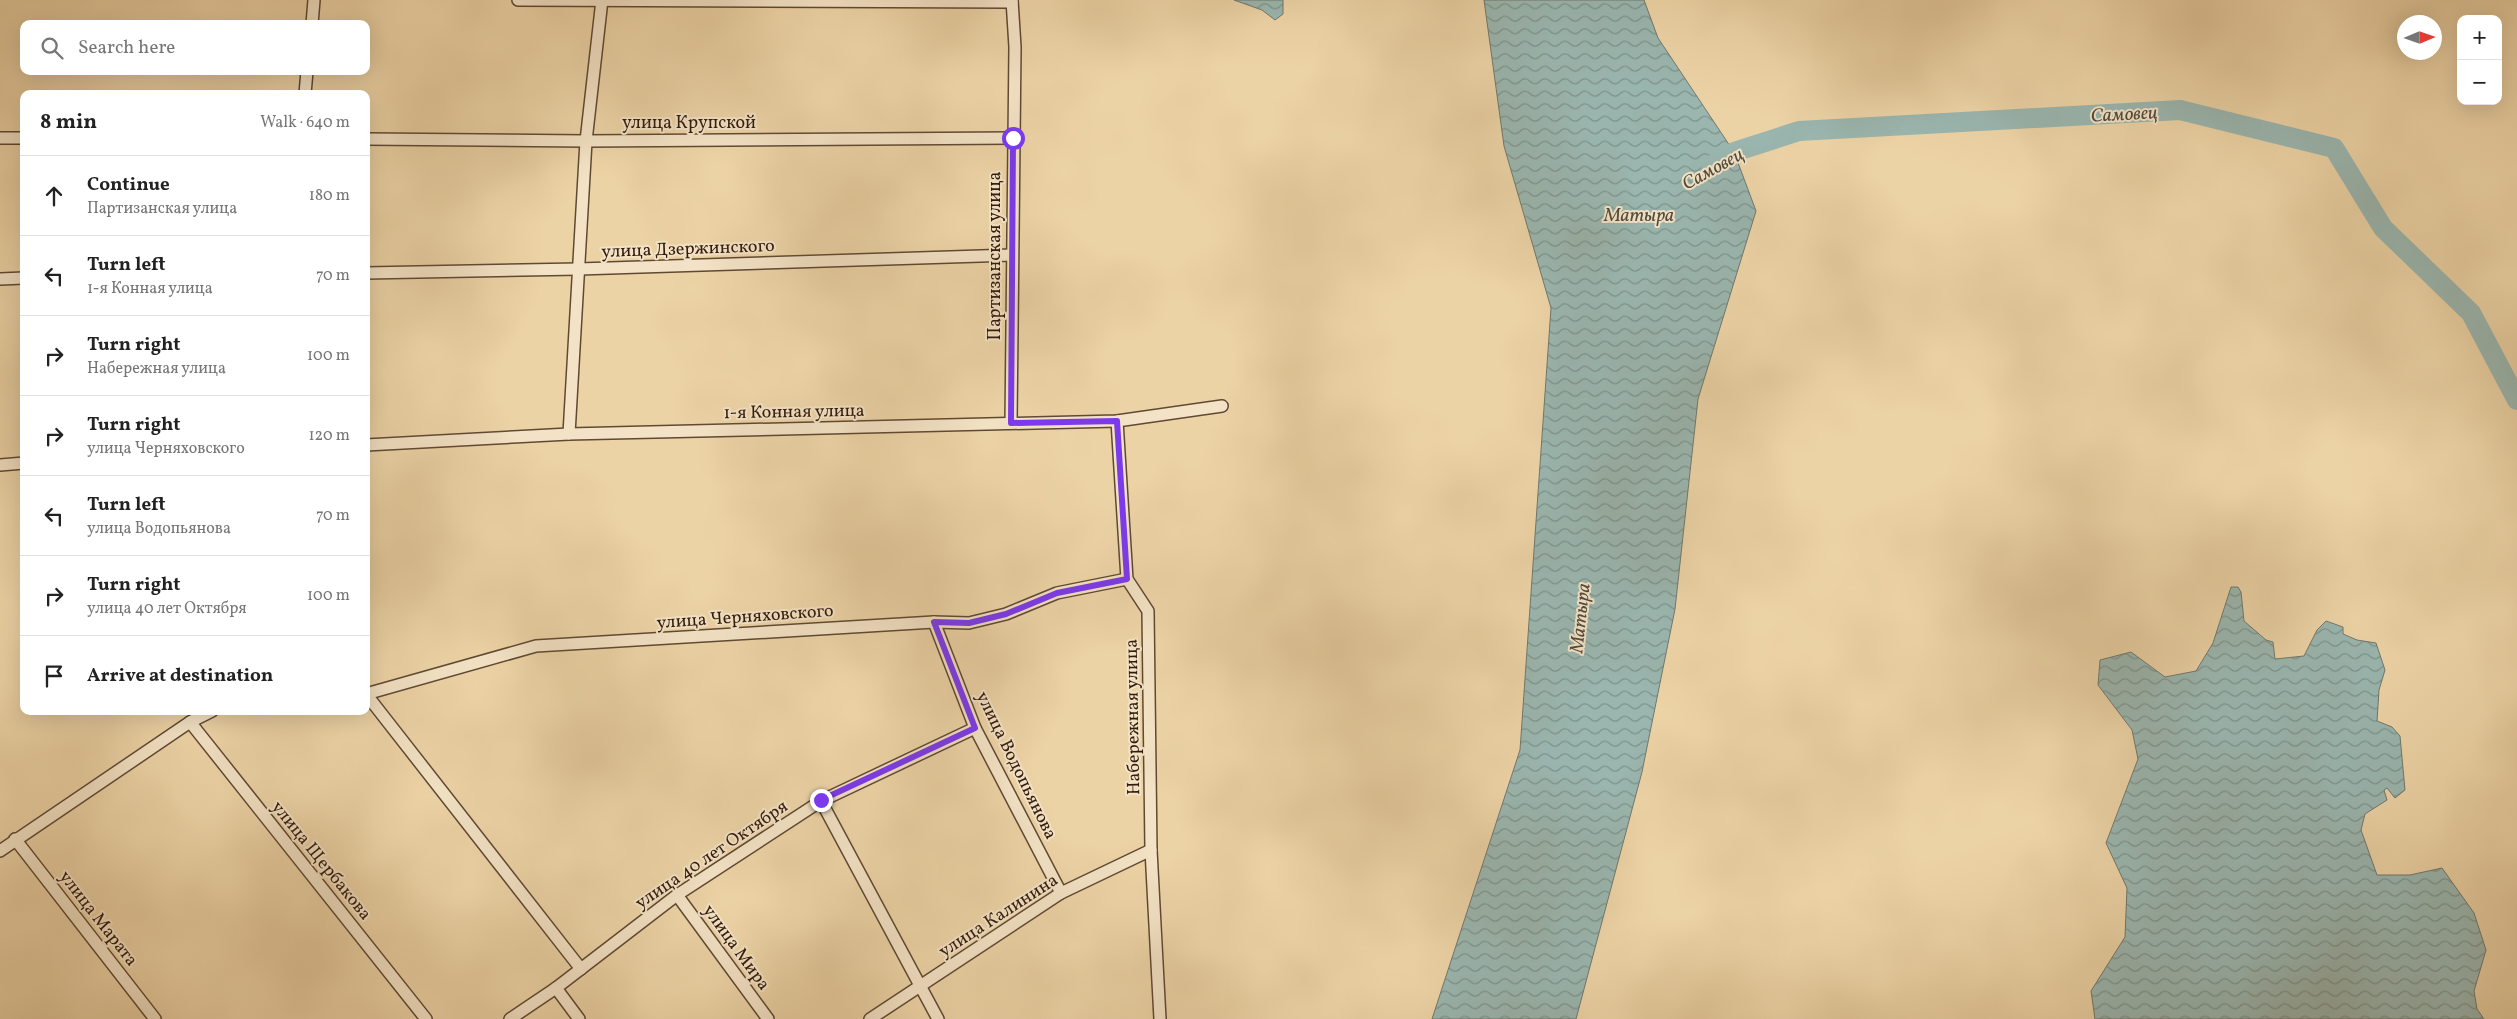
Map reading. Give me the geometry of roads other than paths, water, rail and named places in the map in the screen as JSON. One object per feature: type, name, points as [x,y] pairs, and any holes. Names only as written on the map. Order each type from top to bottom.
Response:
[{"type":"street","points":[[312,20],[314,0]]},
{"type":"street","points":[[518,0],[1012,1]]},
{"type":"street","points":[[570,434],[586,140],[602,1]]},
{"type":"street","name":"Партизанская улица","points":[[1011,423],[1015,48],[1012,1]]},
{"type":"street","points":[[305,90],[307,75]]},
{"type":"street","points":[[0,138],[20,138]]},
{"type":"street","name":"улица Крупской","points":[[370,139],[1013,138]]},
{"type":"street","name":"улица Дзержинского","points":[[370,272],[579,269],[1012,255]]},
{"type":"street","points":[[0,279],[20,278]]},
{"type":"street","name":"1-я Конная улица","points":[[370,445],[570,434],[1117,421],[1222,406]]},
{"type":"street","name":"Набережная улица","points":[[1117,421],[1127,579],[1148,611],[1151,850],[1160,1019]]},
{"type":"street","points":[[0,465],[20,463]]},
{"type":"street","name":"улица Черняховского","points":[[370,693],[536,646],[934,622],[969,623],[1006,614],[1057,593],[1127,579]]},
{"type":"street","name":"улица Водопьянова","points":[[934,622],[975,728],[1061,893]]},
{"type":"street","points":[[370,699],[581,969]]},
{"type":"street","points":[[0,851],[15,839],[190,722],[204,715]]},
{"type":"street","name":"улица Щербакова","points":[[190,722],[426,1019]]},
{"type":"street","name":"улица 40 лет Октября","points":[[510,1019],[556,988],[677,895],[821,800],[975,728]]},
{"type":"street","points":[[821,800],[938,1019]]},
{"type":"street","name":"улица Марата","points":[[15,839],[155,1019]]},
{"type":"street","name":"улица Калинина","points":[[870,1019],[1061,893],[1151,850]]},
{"type":"street","name":"улица Мира","points":[[677,895],[768,1019]]},
{"type":"street","points":[[556,988],[579,1019]]},
{"type":"water","points":[[1234,0],[1283,0],[1283,14],[1275,20],[1262,10]]},
{"type":"water","name":"Матыра","points":[[1484,0],[1644,0],[1658,38],[1734,152],[1756,211],[1698,399],[1675,609],[1642,772],[1576,1019],[1432,1019],[1520,750],[1551,308],[1504,146]]},
{"type":"water","points":[[2231,587],[2238,587],[2241,592],[2244,621],[2266,640],[2273,642],[2275,659],[2304,656],[2317,630],[2326,621],[2343,627],[2343,634],[2357,640],[2376,643],[2385,670],[2379,690],[2377,721],[2392,727],[2400,736],[2405,790],[2395,798],[2387,788],[2384,790],[2387,800],[2365,814],[2361,830],[2377,875],[2410,875],[2442,868],[2474,913],[2486,950],[2474,991],[2477,1009],[2484,1019],[2095,1019],[2091,991],[2125,937],[2127,888],[2106,843],[2138,759],[2132,730],[2098,685],[2100,660],[2131,652],[2165,677],[2196,671],[2213,643]]},
{"type":"waterway","name":"Самовец","points":[[1711,166],[1734,152],[1799,131],[2180,110],[2334,148],[2383,228],[2471,313],[2517,400]]}]
